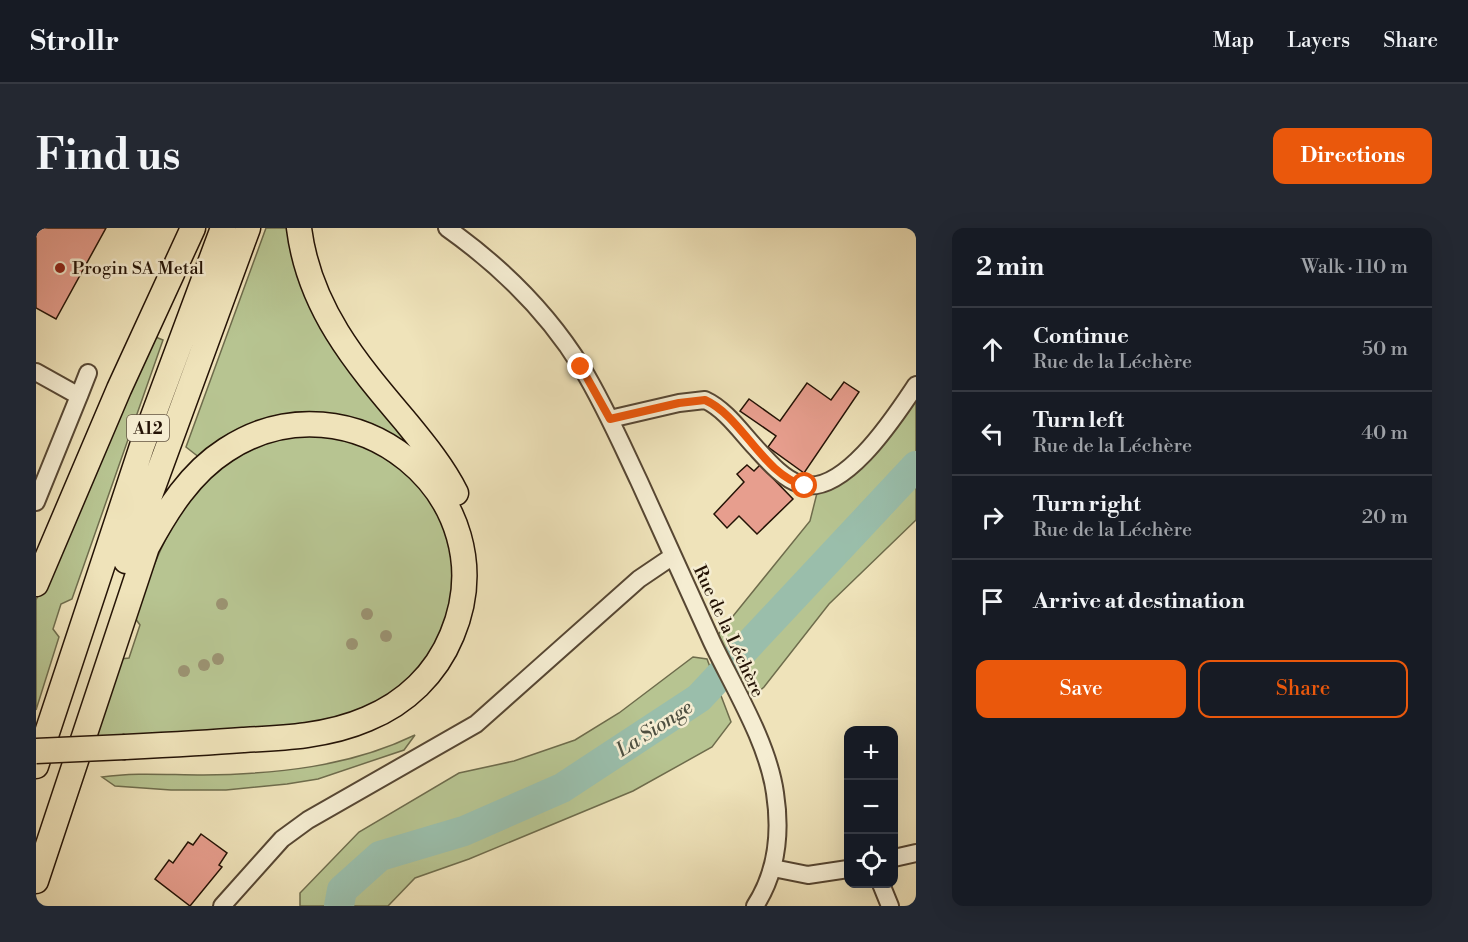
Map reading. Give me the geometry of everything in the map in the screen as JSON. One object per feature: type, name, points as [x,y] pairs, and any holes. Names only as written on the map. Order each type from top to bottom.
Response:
[{"type":"highway","points":[[36,584],[123,380],[193,228]]},
{"type":"highway","name":"A12","points":[[36,765],[142,446],[223,228]]},
{"type":"highway","name":"A12","points":[[36,840],[118,581],[248,228]]},
{"type":"highway","points":[[36,751],[123,754],[291,752],[337,744],[369,735],[403,717],[429,696],[452,667],[469,633],[477,597],[478,569],[471,528],[460,500],[439,464],[355,361],[330,323],[307,270],[299,228]]},
{"type":"highway","points":[[36,765],[123,754],[318,734],[366,720],[411,693],[436,664],[449,641],[458,618],[464,584],[461,548],[452,517],[443,498],[420,469],[397,450],[370,436],[342,427],[304,424],[275,428],[247,438],[225,450],[194,476],[163,518],[147,547],[36,881]]},
{"type":"street","name":"Rue de la Léchère","points":[[447,228],[475,248],[518,289],[552,326],[581,367],[610,419],[742,706],[769,767],[775,791],[778,842],[773,868],[755,906]]},
{"type":"street","points":[[36,372],[79,396]]},
{"type":"street","points":[[36,502],[88,373]]},
{"type":"street","points":[[610,419],[679,403],[705,400],[715,405],[763,456],[795,483],[812,486],[840,475],[876,439],[916,385]]},
{"type":"street","points":[[222,906],[282,838],[308,820],[476,724],[639,579],[673,556]]},
{"type":"street","points":[[898,857],[916,853]]},
{"type":"street","points":[[773,868],[808,875],[844,869]]},
{"type":"street","points":[[883,888],[890,906]]},
{"type":"green space","points":[[266,228],[293,228],[298,260],[432,466],[326,417],[200,458],[186,447]]},
{"type":"green space","points":[[153,336],[163,340],[72,599],[61,604],[53,629],[59,637],[36,710],[36,600]]},
{"type":"green space","points":[[916,385],[916,520],[829,604],[764,687],[742,706],[712,642],[810,521],[819,485],[831,480]]},
{"type":"green space","points":[[318,434],[354,441],[380,451],[411,477],[435,506],[450,548],[453,576],[450,604],[442,631],[428,656],[411,679],[389,697],[349,715],[286,726],[93,743],[120,659],[129,658],[140,625],[135,618],[147,582],[177,519],[195,492],[218,469],[245,452],[278,440]]},
{"type":"green space","points":[[693,657],[707,659],[731,722],[712,747],[633,791],[469,859],[415,878],[388,906],[300,906],[300,893],[359,832],[459,773],[514,761],[575,740],[619,713]]},
{"type":"green space","points":[[415,735],[404,750],[318,779],[287,784],[226,790],[171,790],[115,786],[102,777],[140,774],[258,773],[312,767],[364,755]]},
{"type":"building","name":"Progin SA Metal","points":[[36,228],[106,228],[56,319],[36,308]]},
{"type":"building","points":[[844,382],[859,392],[804,473],[768,447],[776,436],[740,411],[749,399],[780,421],[807,383],[831,400]]},
{"type":"building","points":[[747,465],[754,471],[760,465],[793,499],[757,534],[739,516],[727,528],[714,514],[744,482],[737,474]]},
{"type":"building","points":[[201,834],[227,853],[219,865],[222,867],[190,906],[155,879],[169,860],[173,863],[188,842],[193,845]]},
{"type":"waterway","name":"La Sionge","points":[[339,906],[342,890],[380,856],[464,831],[562,788],[699,698],[916,466]]},
{"type":"place","name":"Progin SA Metal","points":[[60,268]]},
{"type":"route","points":[[581,367],[610,419],[679,403],[705,400],[715,405],[775,467],[795,483],[805,486]]}]
